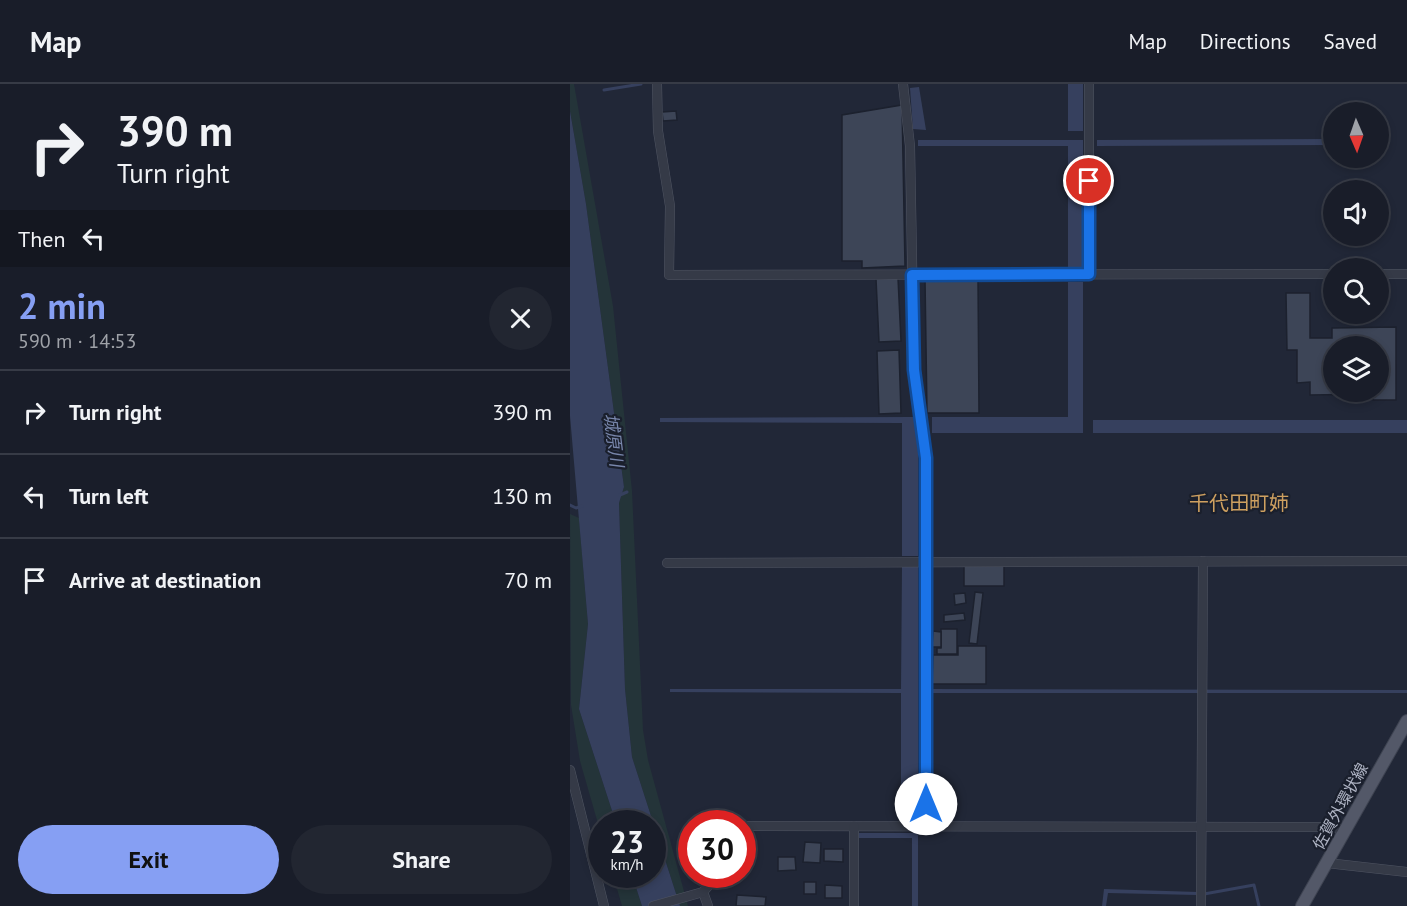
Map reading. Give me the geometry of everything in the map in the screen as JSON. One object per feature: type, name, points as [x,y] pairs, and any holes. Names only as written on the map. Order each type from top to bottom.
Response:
[{"type":"main road","name":"佐賀外環状線","points":[[1302,906],[1407,721]]},
{"type":"street","points":[[657,84],[658,131],[670,206],[669,275],[1323,274]]},
{"type":"street","points":[[903,84],[910,146],[914,370],[926,458],[926,826]]},
{"type":"street","points":[[1089,84],[1089,274]]},
{"type":"street","points":[[1389,274],[1407,274]]},
{"type":"street","points":[[1201,906],[1203,561]]},
{"type":"street","points":[[667,563],[1407,561]]},
{"type":"street","points":[[570,770],[604,906]]},
{"type":"street","points":[[756,826],[1331,827],[1345,829]]},
{"type":"street","points":[[854,826],[854,906]]},
{"type":"street","points":[[1327,863],[1407,872]]},
{"type":"street","points":[[653,906],[705,888]]},
{"type":"street","points":[[699,892],[708,906]]},
{"type":"shaded area","points":[[570,84],[574,84],[613,306],[632,491],[643,730],[648,760],[662,810],[649,810],[632,757],[625,689],[619,503],[624,487],[586,204],[570,111]]},
{"type":"shaded area","points":[[570,514],[579,518],[588,624],[579,709],[612,810],[594,810],[580,761],[571,705]]},
{"type":"shaded area","points":[[666,826],[678,870],[678,888],[683,888],[688,906],[680,906],[666,863]]},
{"type":"shaded area","points":[[617,888],[636,888],[642,906],[622,906]]},
{"type":"water","points":[[1068,84],[1083,84],[1083,131],[1068,131]]},
{"type":"water","points":[[919,87],[926,130],[913,129],[910,88]]},
{"type":"water","name":"城原川","points":[[570,111],[586,204],[624,487],[619,503],[625,689],[632,757],[649,810],[612,810],[579,709],[588,624],[570,416]]},
{"type":"water","points":[[1323,139],[1323,145],[1097,146],[1097,140]]},
{"type":"water","points":[[918,140],[1083,140],[1083,267],[1068,267],[1068,146],[918,146]]},
{"type":"water","points":[[1068,282],[1083,282],[1083,433],[932,433],[932,417],[1068,417]]},
{"type":"water","points":[[914,417],[918,445],[918,556],[902,556],[902,423],[660,422],[660,418]]},
{"type":"water","points":[[1093,420],[1407,420],[1407,433],[1093,433]]},
{"type":"water","points":[[902,567],[918,567],[918,818],[901,819],[901,693],[670,692],[670,689],[901,689]]},
{"type":"water","points":[[931,689],[1407,690],[1407,693],[931,693]]},
{"type":"water","points":[[858,833],[916,833],[918,835],[918,906],[912,906],[912,838],[858,838]]},
{"type":"water","points":[[666,863],[680,906],[642,906],[636,888],[666,888]]},
{"type":"water","points":[[1104,889],[1198,892],[1197,895],[1108,893],[1106,906],[1102,906]]},
{"type":"building","points":[[902,105],[905,266],[862,268],[862,261],[842,261],[842,115]]},
{"type":"building","points":[[676,111],[677,120],[663,121],[662,112]]},
{"type":"building","points":[[898,278],[901,341],[879,342],[876,279]]},
{"type":"building","points":[[978,278],[979,413],[927,413],[925,279]]},
{"type":"building","points":[[1286,293],[1310,293],[1310,338],[1323,338],[1323,395],[1310,395],[1310,382],[1297,383],[1297,350],[1287,350]]},
{"type":"building","points":[[1396,327],[1396,400],[1389,400],[1389,336],[1332,336],[1332,328]]},
{"type":"building","points":[[899,350],[901,413],[879,414],[877,351]]},
{"type":"building","points":[[964,566],[1004,566],[1004,586],[964,586]]},
{"type":"building","points":[[975,592],[983,593],[977,644],[969,643]]},
{"type":"building","points":[[965,593],[966,603],[955,605],[954,594]]},
{"type":"building","points":[[964,613],[965,620],[944,622],[944,615]]},
{"type":"building","points":[[941,629],[957,629],[957,654],[937,654],[937,648],[941,648]]},
{"type":"building","points":[[933,631],[941,632],[941,647],[932,647]]},
{"type":"building","points":[[958,646],[986,646],[986,684],[932,684],[933,655],[958,655]]},
{"type":"building","points":[[805,842],[821,843],[820,863],[803,862]]},
{"type":"building","points":[[824,849],[843,849],[843,862],[824,861]]},
{"type":"building","points":[[778,857],[795,857],[796,870],[778,871]]},
{"type":"building","points":[[804,882],[816,882],[816,894],[804,894]]},
{"type":"building","points":[[825,885],[842,886],[842,898],[825,898]]},
{"type":"building","points":[[737,895],[766,897],[765,906],[736,906]]},
{"type":"waterway","points":[[604,90],[641,84]]},
{"type":"waterway","points":[[620,495],[627,492]]},
{"type":"waterway","points":[[570,505],[576,508],[582,506]]},
{"type":"waterway","points":[[1204,894],[1254,885],[1259,906]]},
{"type":"district","name":"千代田町姉","points":[[1239,503]]},
{"type":"route","points":[[926,804],[926,458],[914,370],[912,275],[1089,274],[1089,181]]}]
